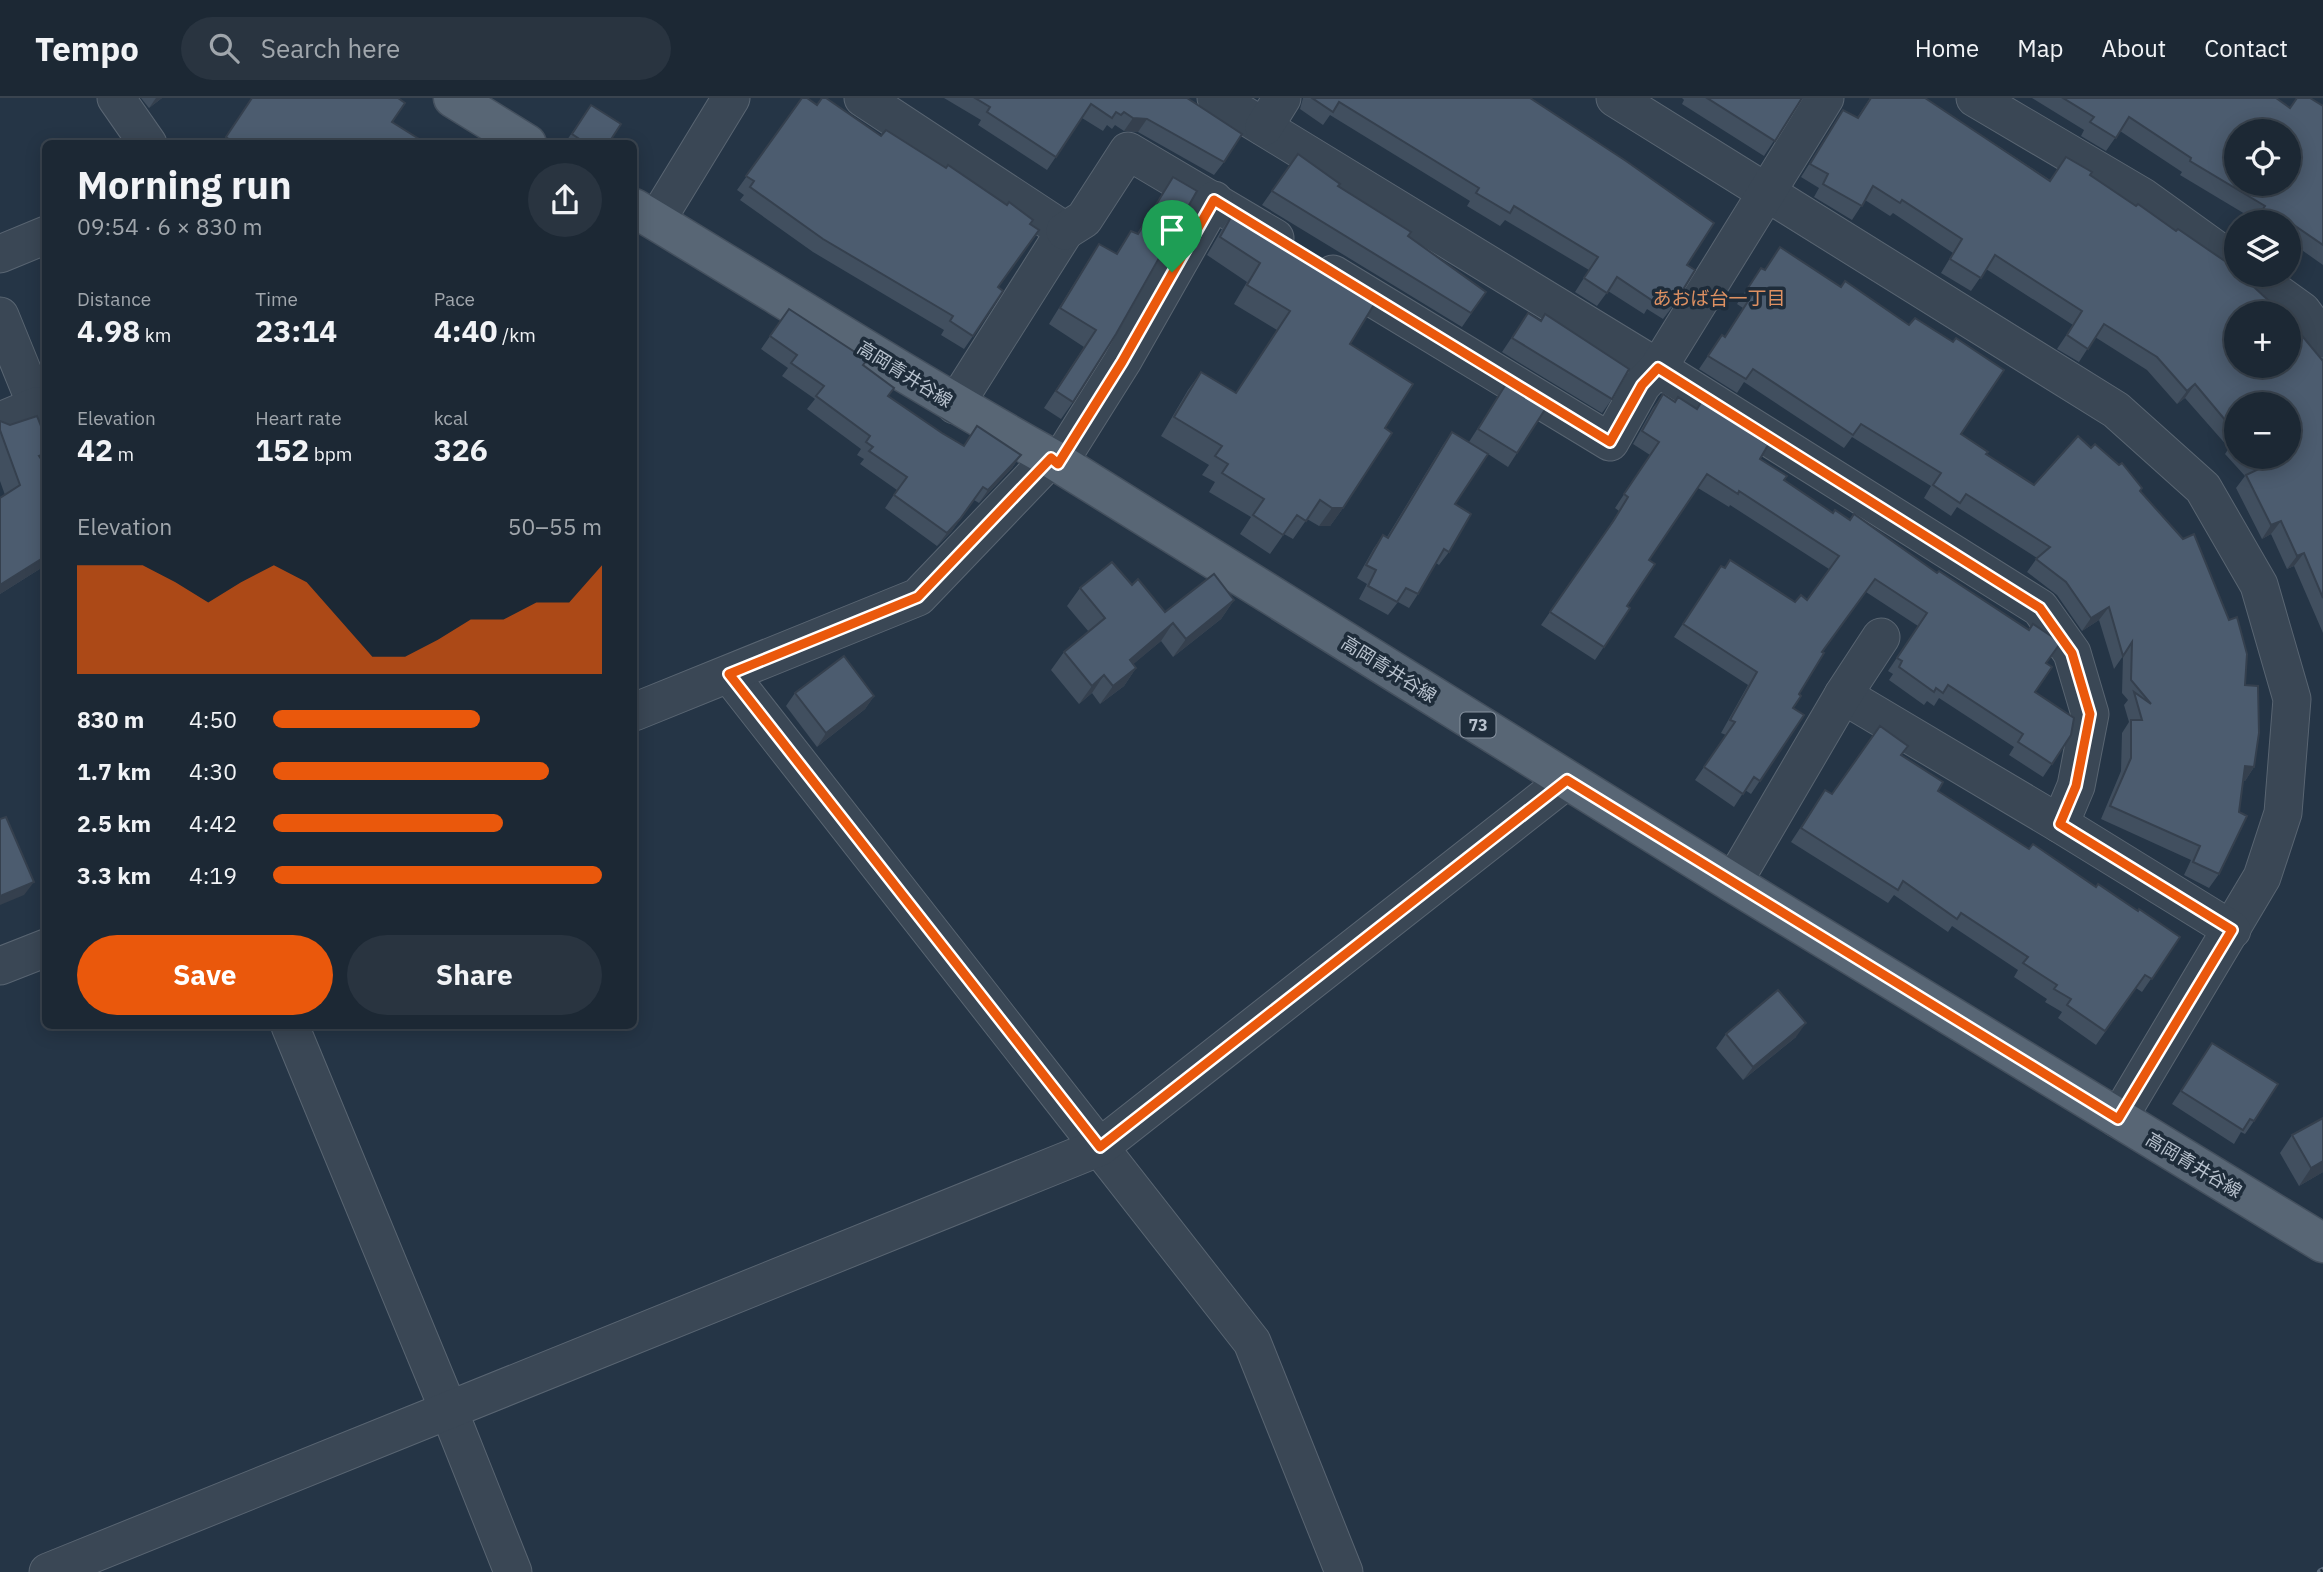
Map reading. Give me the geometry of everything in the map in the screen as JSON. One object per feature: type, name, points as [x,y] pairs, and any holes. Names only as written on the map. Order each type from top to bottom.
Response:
[{"type":"main road","points":[[453,98],[521,140]]},
{"type":"main road","name":"高岡青井谷線","points":[[645,214],[955,405],[1055,461],[1733,883],[2323,1242]]},
{"type":"street","points":[[117,98],[145,140]]},
{"type":"street","points":[[645,214],[732,98]]},
{"type":"street","points":[[863,98],[1065,231]]},
{"type":"street","points":[[1216,98],[1273,113],[1658,368],[2040,608],[2072,653],[2090,714],[2076,786],[2060,824]]},
{"type":"street","points":[[1615,98],[2116,410],[2203,488],[2259,585],[2308,694],[2283,813],[2262,877],[2118,1119]]},
{"type":"street","points":[[955,405],[1065,231],[1084,219],[1128,151],[1214,200],[1610,442],[1642,385],[1658,368],[1825,98]]},
{"type":"street","points":[[1975,98],[2143,197],[2224,255]]},
{"type":"street","points":[[637,711],[918,597],[1055,461],[1122,362],[1214,200]]},
{"type":"street","points":[[0,254],[42,237]]},
{"type":"street","points":[[2269,287],[2302,311],[2323,340]]},
{"type":"street","points":[[0,316],[41,418],[0,421]]},
{"type":"street","points":[[1733,883],[1843,695],[1881,637]]},
{"type":"street","points":[[729,674],[1252,1342],[1344,1572]]},
{"type":"street","points":[[1843,695],[2232,930]]},
{"type":"street","points":[[48,1572],[1100,1147],[1567,780]]},
{"type":"street","points":[[0,966],[42,949]]},
{"type":"street","points":[[291,1029],[513,1572]]},
{"type":"building","points":[[252,98],[398,98],[405,103],[392,122],[421,140],[230,140],[226,137]]},
{"type":"building","points":[[802,98],[807,98],[817,105],[822,98],[826,98],[881,136],[886,130],[946,168],[948,165],[1007,205],[1009,202],[1033,220],[1030,224],[1039,230],[998,287],[1003,291],[973,336],[950,321],[953,316],[823,239],[750,187],[754,181],[746,176]]},
{"type":"building","points":[[975,98],[1187,98],[1242,134],[1224,162],[1147,119],[1133,118],[1124,112],[1121,115],[1116,112],[1112,118],[1091,104],[1056,157],[987,112],[990,107]]},
{"type":"building","points":[[1312,98],[1530,98],[1714,223],[1687,265],[1695,270],[1673,306],[1656,295],[1653,301],[1617,277],[1607,293],[1584,278],[1598,257],[1514,206],[1510,213],[1476,193],[1479,188],[1339,102],[1333,112]]},
{"type":"building","points":[[1707,98],[1802,98],[1775,141]]},
{"type":"building","points":[[1871,98],[1925,98],[2050,181],[2066,157],[2092,172],[2090,175],[2136,206],[2138,204],[2224,260],[2224,287],[2254,287],[2269,301],[2224,301],[2224,378],[2301,378],[2301,334],[2323,361],[2323,598],[2304,553],[2297,556],[2281,521],[2271,525],[2246,475],[2259,469],[2301,469],[2301,392],[2224,392],[2224,419],[2195,384],[2187,391],[2157,357],[2104,324],[2088,349],[2067,335],[2082,311],[1995,255],[1981,278],[1950,259],[1962,239],[1902,200],[1900,203],[1873,186],[1862,206],[1823,184],[1828,174],[1810,164],[1843,110],[1858,118]]},
{"type":"building","points":[[2063,98],[2276,98],[2290,108],[2297,98],[2310,98],[2323,106],[2323,245],[2301,230],[2301,210],[2262,210],[2265,206],[2248,196],[2301,196],[2301,119],[2224,119],[2224,181],[2190,161],[2191,158],[2129,117],[2116,138],[2090,122],[2094,117]]},
{"type":"building","points":[[591,105],[621,124],[611,140],[581,140],[572,134]]},
{"type":"building","points":[[1298,154],[1340,184],[1338,186],[1411,232],[1408,236],[1486,292],[1471,313],[1272,191]]},
{"type":"building","points":[[1173,177],[1197,191],[1116,334],[1073,402],[1056,391],[1096,330],[1060,308],[1099,244],[1117,254],[1131,231],[1138,234]]},
{"type":"building","points":[[1235,210],[1378,298],[1350,344],[1413,384],[1385,428],[1392,433],[1343,508],[1332,508],[1320,500],[1306,521],[1297,515],[1283,535],[1253,515],[1264,499],[1222,473],[1228,464],[1215,456],[1222,446],[1174,417],[1201,372],[1236,393],[1290,311],[1247,285],[1260,263],[1220,237]]},
{"type":"building","points":[[1780,247],[1841,287],[1845,281],[1909,325],[1915,318],[1953,342],[1956,338],[2004,370],[1961,434],[1988,452],[1986,454],[2034,485],[2078,436],[2091,448],[2095,444],[2119,465],[2122,463],[2142,488],[2140,491],[2183,539],[2194,534],[2229,620],[2237,617],[2247,654],[2245,685],[2258,686],[2259,733],[2254,767],[2245,766],[2239,812],[2247,816],[2219,874],[2193,862],[2200,846],[2110,806],[2131,758],[2131,720],[2142,720],[2134,692],[2151,704],[2131,680],[2132,642],[2123,656],[2109,607],[2091,618],[2066,582],[2036,559],[2050,547],[1966,494],[1960,503],[1933,485],[1941,473],[1861,424],[1853,435],[1753,369],[1746,379],[1708,356],[1722,335],[1725,337],[1752,295],[1746,291],[1761,268],[1765,270]]},
{"type":"building","points":[[789,309],[867,360],[863,365],[894,388],[888,396],[942,433],[964,446],[977,426],[1021,455],[988,490],[983,487],[947,533],[894,495],[907,477],[869,451],[873,447],[866,442],[870,436],[816,396],[824,386],[791,363],[797,355],[770,336]]},
{"type":"building","points":[[1528,313],[1541,321],[1545,314],[1629,369],[1612,399],[1512,338]]},
{"type":"building","points":[[1506,384],[1546,408],[1517,453],[1478,429]]},
{"type":"building","points":[[1663,394],[1675,402],[1678,397],[1697,409],[1702,401],[1768,445],[1760,459],[1787,476],[1784,480],[1833,513],[1835,510],[1850,520],[1854,514],[1937,573],[1939,571],[2029,630],[2033,624],[2054,638],[2059,645],[2046,663],[2052,667],[2035,692],[2074,718],[2071,735],[2052,764],[2018,742],[2023,734],[1948,685],[1943,693],[1936,688],[1934,692],[1899,667],[1902,661],[1897,658],[1927,613],[1875,579],[1822,652],[1824,653],[1793,708],[1804,715],[1760,781],[1754,777],[1743,794],[1704,767],[1735,722],[1730,720],[1757,672],[1683,624],[1721,566],[1725,568],[1730,560],[1795,602],[1801,595],[1807,600],[1839,556],[1739,491],[1738,494],[1707,474],[1649,560],[1655,564],[1604,647],[1550,612],[1614,520],[1628,497],[1624,494],[1659,442],[1642,431]]},
{"type":"building","points":[[37,416],[42,429],[42,455],[39,456],[42,460],[42,559],[0,585],[0,498],[20,485],[0,430],[0,421],[10,425]]},
{"type":"building","points":[[1452,432],[1488,454],[1455,504],[1471,514],[1449,552],[1444,549],[1418,594],[1406,588],[1397,602],[1368,586],[1376,570],[1366,565],[1383,535],[1388,538]]},
{"type":"building","points":[[1112,562],[1132,585],[1138,579],[1165,612],[1214,574],[1234,600],[1186,639],[1173,623],[1130,660],[1136,668],[1113,686],[1104,675],[1092,686],[1064,652],[1105,618],[1080,588]]},
{"type":"building","points":[[844,656],[874,696],[826,733],[795,693]]},
{"type":"building","points":[[1880,726],[1908,746],[1901,755],[1943,782],[1938,791],[2029,849],[2033,844],[2096,887],[2098,884],[2180,937],[2152,979],[2145,975],[2105,1031],[2067,1005],[2071,999],[2054,989],[2057,985],[2023,963],[2028,957],[1961,913],[1957,919],[1903,881],[1898,890],[1801,828],[1825,790],[1832,794]]},
{"type":"building","points":[[6,817],[34,882],[0,896],[0,819]]},
{"type":"building","points":[[1778,990],[1806,1023],[1753,1067],[1726,1034]]},
{"type":"building","points":[[2212,1043],[2278,1084],[2254,1121],[2250,1119],[2243,1130],[2181,1091]]},
{"type":"building","points":[[2323,1118],[2323,1161],[2311,1168],[2292,1135]]},
{"type":"district","name":"あおば台一丁目","points":[[1719,298]]},
{"type":"route","points":[[1214,200],[1457,351],[1610,442],[1642,385],[1658,368],[2040,608],[2072,653],[2090,714],[2076,786],[2060,824],[2232,930],[2118,1119],[1567,780],[1100,1147],[729,674],[918,597],[1051,458],[1058,464],[1122,362],[1172,272],[1214,200]]}]
